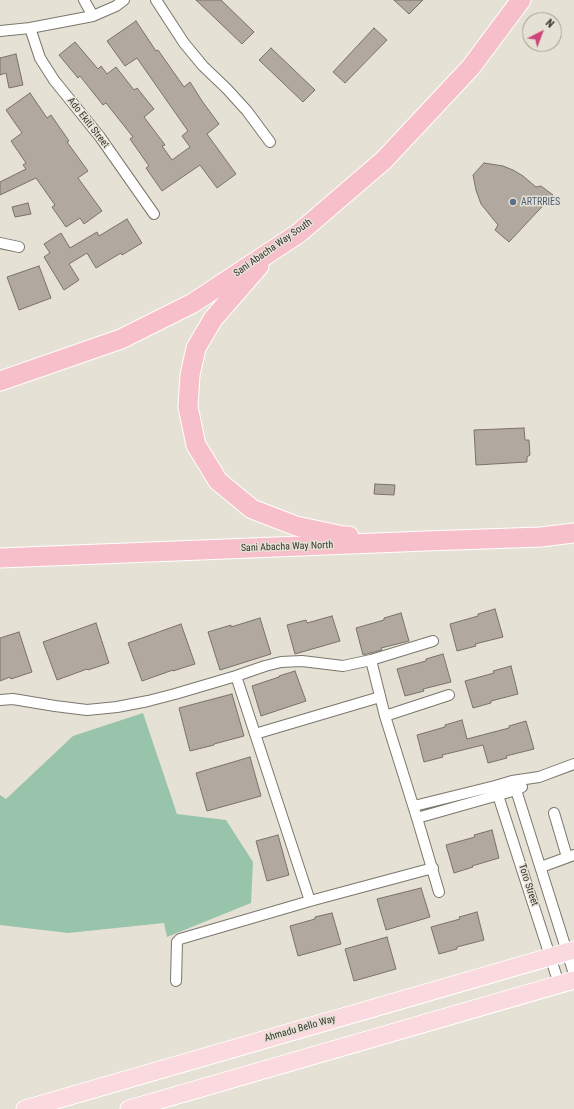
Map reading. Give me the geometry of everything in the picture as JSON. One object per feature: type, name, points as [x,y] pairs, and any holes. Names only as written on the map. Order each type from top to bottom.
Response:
[{"type":"highway","name":"Sani Abacha Way South","points":[[0,381],[121,339],[192,303],[299,233],[384,160],[471,68],[521,0]]},
{"type":"highway","points":[[273,250],[213,318],[196,348],[190,375],[188,407],[196,445],[218,481],[252,509],[296,526],[343,536],[426,541]]},
{"type":"highway","name":"Sani Abacha Way North","points":[[0,558],[541,537],[574,533]]},
{"type":"main road","name":"Ahmadu Bello Way","points":[[25,1109],[571,951]]},
{"type":"main road","points":[[129,1109],[567,982]]},
{"type":"street","points":[[84,0],[93,16]]},
{"type":"street","points":[[0,31],[30,28],[93,16],[116,6],[124,0]]},
{"type":"street","points":[[156,0],[184,43],[203,66],[247,111],[270,142]]},
{"type":"street","name":"Ado Ekiti Street","points":[[30,28],[40,58],[54,80],[100,137],[154,214]]},
{"type":"street","points":[[0,243],[20,247]]},
{"type":"street","points":[[0,700],[13,699],[87,710],[109,708],[148,701],[282,662],[302,661],[343,666],[372,660],[433,641]]},
{"type":"street","points":[[372,660],[385,716],[418,818],[439,892]]},
{"type":"street","points":[[236,676],[310,901]]},
{"type":"street","points":[[385,716],[449,695]]},
{"type":"street","points":[[255,734],[380,697]]},
{"type":"street","points":[[418,818],[574,764]]},
{"type":"street","name":"Toro Street","points":[[514,786],[571,951],[574,974]]},
{"type":"street","points":[[414,806],[497,791]]},
{"type":"street","name":"Toro Street","points":[[497,791],[551,956],[567,982]]},
{"type":"street","points":[[541,867],[570,856],[554,813]]},
{"type":"street","points":[[176,981],[177,942],[180,939],[310,901],[433,868]]},
{"type":"green space","points":[[143,713],[177,814],[226,820],[253,862],[251,903],[167,937],[164,923],[68,933],[0,925],[0,795],[6,799],[73,736]]},
{"type":"building","points":[[196,0],[221,0],[254,32],[242,44]]},
{"type":"building","points":[[394,0],[423,0],[409,14]]},
{"type":"building","points":[[136,21],[156,51],[158,50],[184,87],[190,82],[219,124],[207,134],[236,174],[217,188],[200,165],[162,191],[146,168],[149,166],[130,139],[133,137],[106,103],[103,105],[80,76],[78,78],[59,55],[75,42],[98,69],[101,66],[107,74],[116,67],[134,90],[137,88],[154,109],[144,117],[165,145],[162,146],[172,160],[190,147],[182,136],[188,131],[137,58],[125,66],[107,41]]},
{"type":"building","points":[[374,28],[387,40],[345,83],[333,72]]},
{"type":"building","points":[[271,48],[315,90],[303,102],[259,60]]},
{"type":"building","points":[[16,54],[23,85],[9,88],[6,73],[0,75],[0,58]]},
{"type":"building","points":[[30,93],[47,118],[51,115],[69,141],[67,142],[88,171],[78,178],[102,211],[84,224],[80,218],[66,227],[52,207],[55,205],[36,178],[0,195],[0,182],[26,169],[23,165],[26,163],[11,141],[22,133],[6,110]]},
{"type":"building","name":"ARTRRIES","points":[[484,163],[503,166],[513,170],[536,187],[541,186],[553,195],[509,242],[495,230],[498,225],[481,204],[476,190],[473,175]]},
{"type":"building","points":[[28,203],[31,214],[15,217],[12,207]]},
{"type":"building","points":[[127,219],[142,243],[122,255],[121,253],[96,268],[87,253],[69,264],[79,280],[64,290],[44,257],[50,253],[44,244],[61,233],[70,248],[97,232],[99,236]]},
{"type":"building","points":[[39,266],[51,298],[19,310],[7,277]]},
{"type":"building","points":[[524,428],[525,440],[529,440],[530,455],[527,457],[527,462],[476,465],[474,430]]},
{"type":"building","points":[[375,484],[395,485],[394,495],[374,494]]},
{"type":"building","points":[[495,609],[503,637],[475,644],[476,646],[457,651],[450,624],[478,616],[478,614]]},
{"type":"building","points":[[401,613],[409,641],[381,648],[382,650],[363,655],[356,628],[384,620],[384,618]]},
{"type":"building","points":[[332,616],[340,641],[295,654],[287,625],[306,620],[307,623]]},
{"type":"building","points":[[260,618],[271,654],[220,670],[208,632]]},
{"type":"building","points":[[96,623],[109,663],[57,680],[43,642]]},
{"type":"building","points":[[181,624],[195,664],[142,681],[128,643]]},
{"type":"building","points":[[19,632],[32,672],[0,681],[0,638]]},
{"type":"building","points":[[443,654],[451,682],[423,689],[424,691],[405,696],[397,669],[426,661],[426,659]]},
{"type":"building","points":[[511,666],[518,694],[491,701],[491,703],[473,708],[465,681],[494,673],[493,671]]},
{"type":"building","points":[[295,671],[306,701],[261,716],[252,686]]},
{"type":"building","points":[[232,694],[244,736],[190,751],[179,708]]},
{"type":"building","points":[[462,720],[467,739],[509,728],[509,726],[526,721],[534,749],[506,756],[507,758],[488,763],[483,745],[442,755],[443,757],[424,762],[417,735],[445,727],[445,725]]},
{"type":"building","points":[[250,757],[261,796],[207,811],[196,773]]},
{"type":"building","points":[[492,830],[499,858],[454,873],[446,845],[475,837],[474,835]]},
{"type":"building","points":[[278,835],[289,875],[267,881],[256,841]]},
{"type":"building","points":[[421,888],[430,917],[386,930],[377,899]]},
{"type":"building","points":[[477,912],[484,940],[457,947],[457,949],[439,954],[431,927],[460,919],[459,917]]},
{"type":"building","points":[[332,913],[341,944],[298,956],[290,926],[315,919],[315,917]]},
{"type":"building","points":[[387,937],[396,969],[354,981],[345,949]]},
{"type":"place","name":"ARTRRIES","points":[[513,202]]}]
